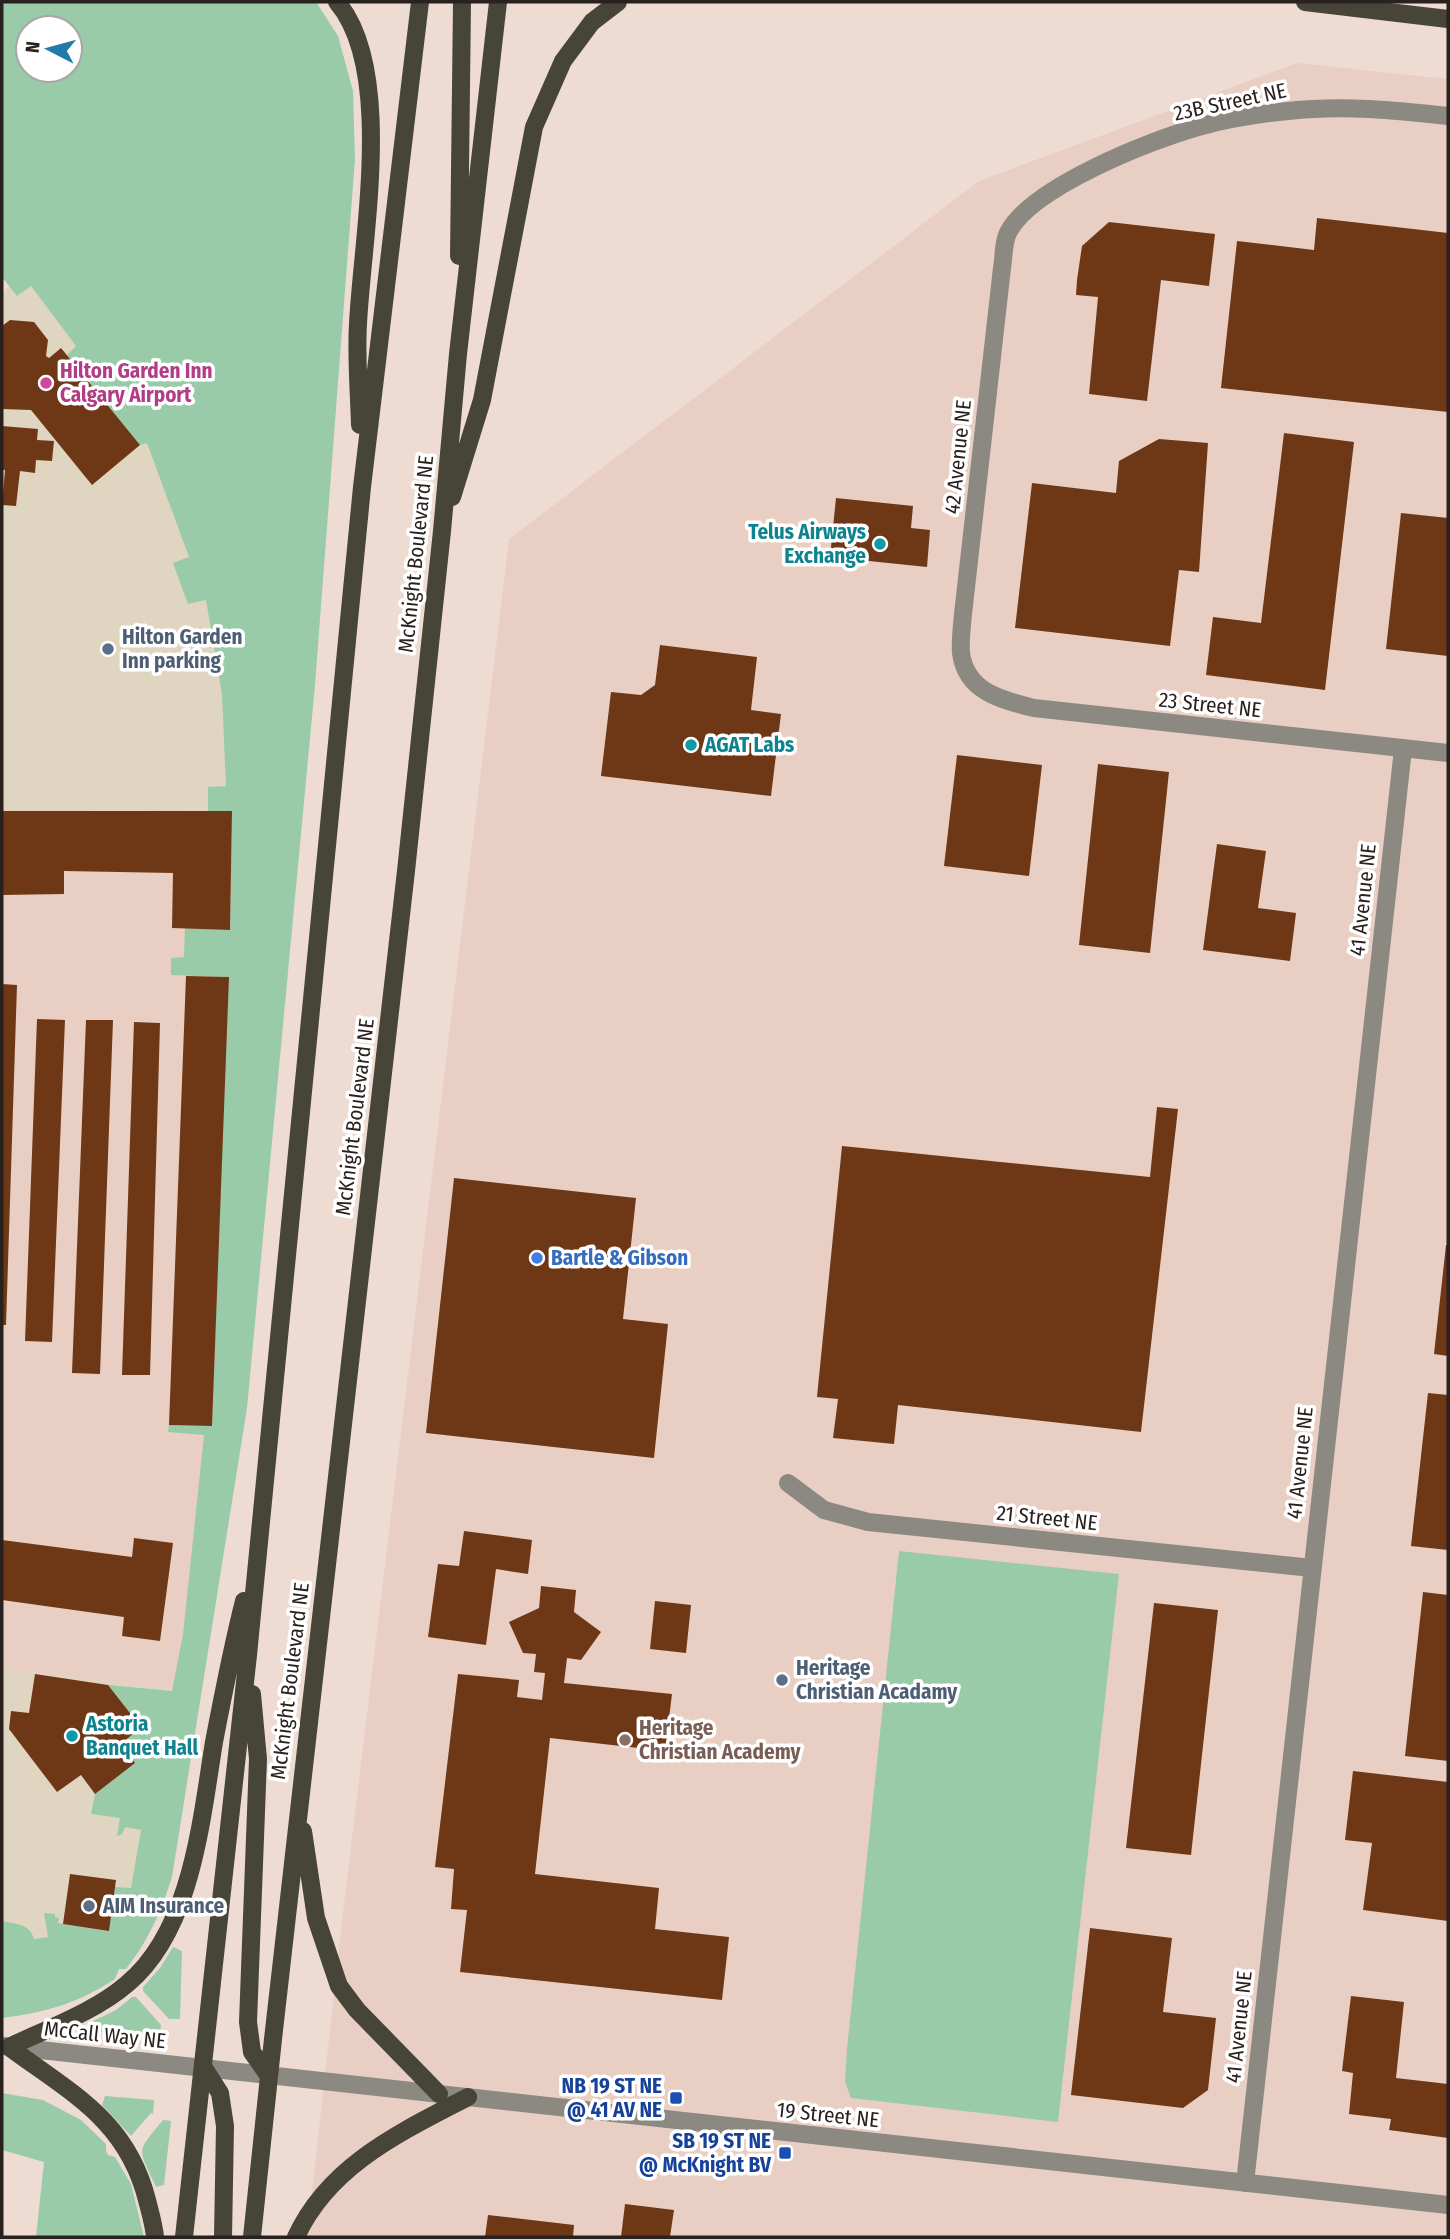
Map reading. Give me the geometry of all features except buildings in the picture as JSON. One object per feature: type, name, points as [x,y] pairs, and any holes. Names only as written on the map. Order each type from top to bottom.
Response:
[{"type":"main road","points":[[337,2],[347,13],[366,65],[372,143],[358,326],[362,487]]},
{"type":"main road","name":"McKnight Boulevard NE","points":[[184,2237],[248,1656],[362,487],[421,2]]},
{"type":"main road","points":[[458,354],[462,2]]},
{"type":"main road","name":"McKnight Boulevard NE","points":[[252,2237],[406,871],[458,354],[498,2]]},
{"type":"main road","points":[[442,531],[482,400],[534,127],[563,61],[592,22],[618,2]]},
{"type":"main road","points":[[1305,2],[1448,19]]},
{"type":"main road","points":[[155,2237],[143,2181],[128,2149],[114,2129],[91,2107],[6,2047],[112,1996],[129,1983],[169,1929],[183,1896],[200,1825],[229,1658],[257,1550]]},
{"type":"main road","points":[[248,1656],[258,1759],[248,2022],[252,2053],[269,2076]]},
{"type":"main road","points":[[299,1807],[316,1918],[339,1986],[357,2010],[439,2094]]},
{"type":"main road","points":[[204,2068],[220,2093],[225,2126],[223,2237]]},
{"type":"main road","points":[[296,2237],[306,2215],[348,2169],[388,2138],[468,2098]]},
{"type":"street","name":"23B Street NE","points":[[1007,234],[1018,218],[1033,204],[1068,182],[1149,144],[1198,127],[1289,111],[1343,108],[1448,116]]},
{"type":"street","name":"42 Avenue NE","points":[[973,683],[961,654],[963,614],[1007,234]]},
{"type":"street","name":"23 Street NE","points":[[973,683],[998,699],[1034,708],[1448,753]]},
{"type":"street","name":"41 Avenue NE","points":[[1245,2183],[1403,749]]},
{"type":"street","name":"21 Street NE","points":[[788,1483],[824,1510],[868,1522],[1312,1568]]},
{"type":"street","name":"McCall Way NE","points":[[6,2047],[204,2068]]},
{"type":"street","name":"19 Street NE","points":[[204,2068],[1448,2205]]},
{"type":"shaded area","points":[[1297,63],[1448,79],[1448,2237],[307,2237],[344,1904],[509,539],[979,181]]},
{"type":"shaded area","name":"Hilton Garden Inn parking","points":[[26,270],[169,447],[227,601],[245,809],[2,812],[2,293]]},
{"type":"shaded area","points":[[245,809],[227,1337],[181,1689],[2,1669],[2,812]]},
{"type":"shaded area","points":[[2,1669],[181,1689],[140,1907],[91,1972],[2,1964]]},
{"type":"green space","points":[[2,2],[316,2],[338,36],[353,91],[355,159],[315,685],[247,1408],[172,1877],[154,1925],[126,1969],[119,1969],[115,1979],[88,1995],[61,2006],[2,2018],[2,1921],[26,1928],[34,1939],[48,1937],[44,1913],[55,1914],[55,1917],[59,1918],[58,1923],[109,1931],[115,1887],[131,1888],[141,1830],[125,1827],[122,1834],[117,1836],[120,1818],[91,1814],[95,1794],[134,1763],[121,1744],[141,1727],[108,1685],[172,1691],[183,1634],[204,1435],[168,1432],[169,1425],[212,1426],[228,977],[171,975],[171,958],[184,957],[185,928],[230,930],[232,811],[208,811],[208,787],[226,786],[222,694],[206,600],[188,604],[173,563],[189,557],[147,443],[140,445],[67,355],[76,346],[31,286],[17,296],[2,277]]},
{"type":"green space","points":[[899,1551],[1119,1574],[1058,2122],[851,2098],[845,2082]]},
{"type":"green space","points":[[173,1947],[182,1951],[180,2019],[169,2019],[143,1991],[143,1987],[160,1968]]},
{"type":"green space","points":[[132,1997],[136,1997],[161,2025],[160,2038],[95,2031],[93,2021],[116,2010]]},
{"type":"green space","points":[[2,2093],[43,2100],[81,2120],[106,2144],[108,2155],[115,2157],[131,2184],[144,2237],[36,2237],[44,2162],[2,2150]]},
{"type":"green space","points":[[105,2096],[154,2100],[153,2114],[151,2113],[131,2136],[102,2105]]},
{"type":"green space","points":[[163,2120],[171,2121],[164,2185],[156,2187],[142,2151]]},
{"type":"place","name":"Hilton Garden Inn Calgary Airport","points":[[46,383]]},
{"type":"place","name":"Telus Airways Exchange","points":[[880,544]]},
{"type":"place","name":"Hilton Garden Inn parking","points":[[108,649]]},
{"type":"place","name":"AGAT Labs","points":[[691,745]]},
{"type":"place","name":"Bartle & Gibson","points":[[537,1258]]},
{"type":"place","name":"Heritage Christian Acadamy","points":[[782,1680]]},
{"type":"place","name":"Astoria Banquet Hall","points":[[72,1736]]},
{"type":"place","name":"Heritage Christian Academy","points":[[625,1740]]},
{"type":"place","name":"AIM Insurance","points":[[89,1906]]},
{"type":"place","name":"NB 19 ST NE @ 41 AV NE","points":[[676,2098]]},
{"type":"place","name":"SB 19 ST NE @ McKnight BV","points":[[785,2153]]}]
